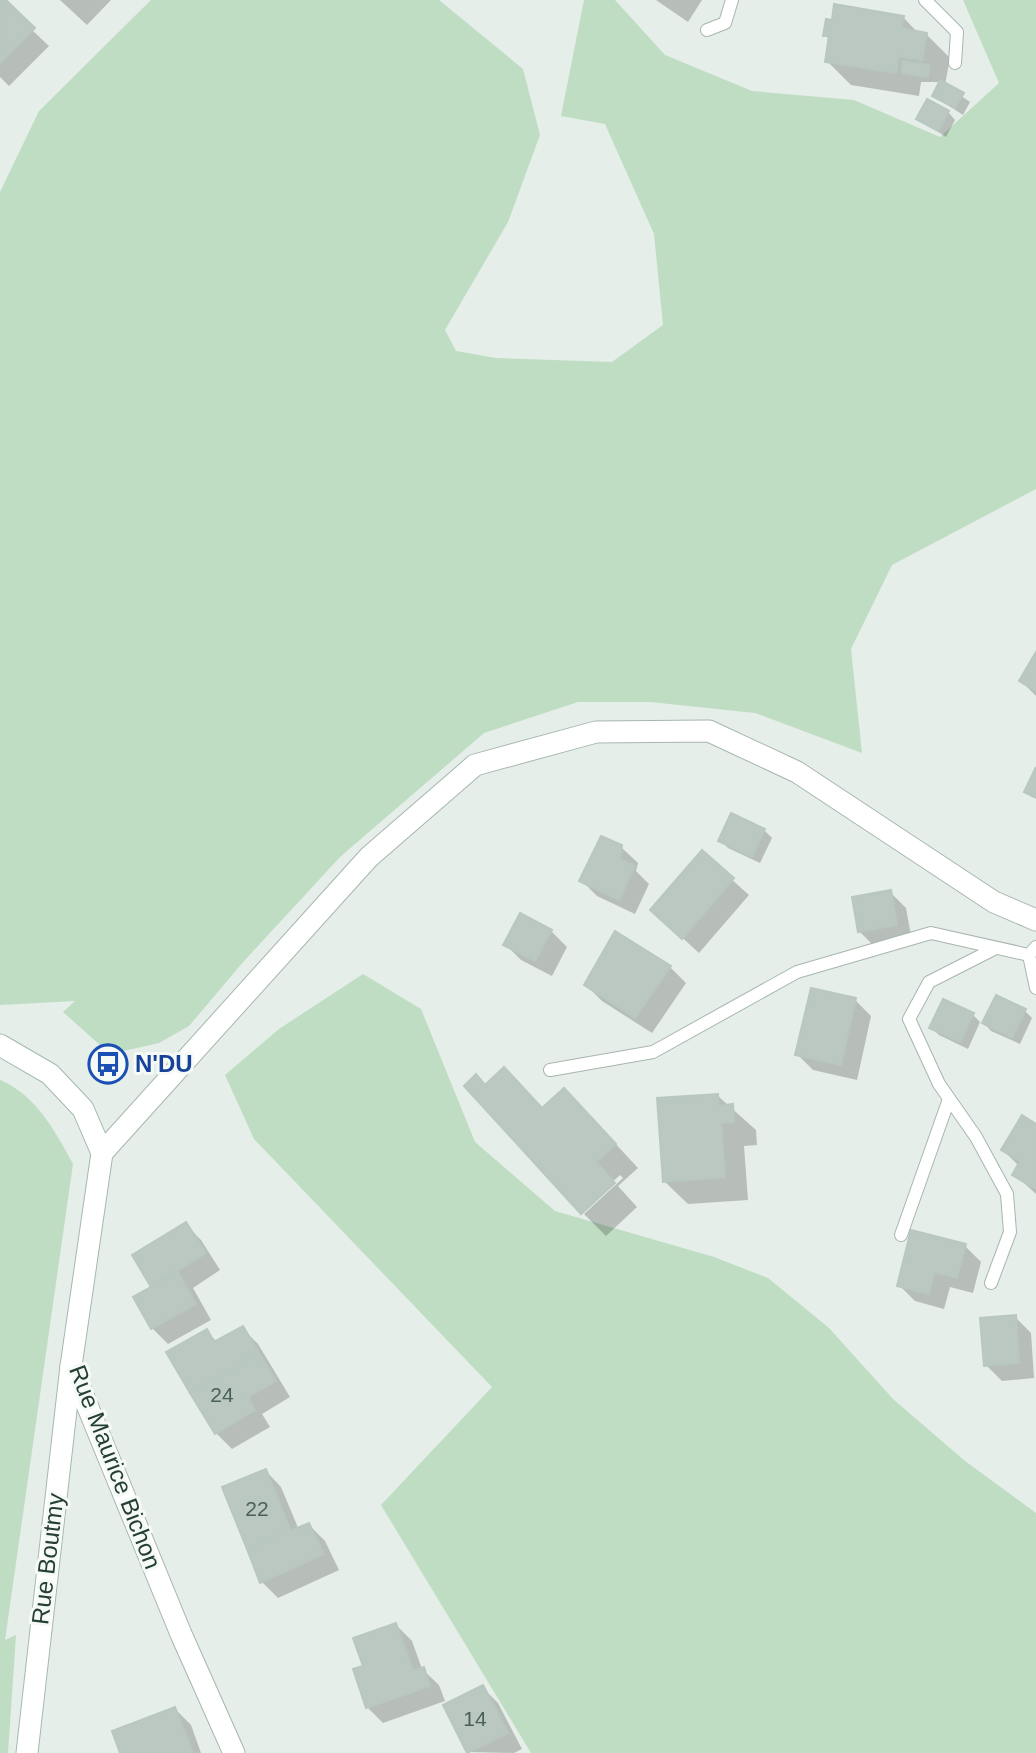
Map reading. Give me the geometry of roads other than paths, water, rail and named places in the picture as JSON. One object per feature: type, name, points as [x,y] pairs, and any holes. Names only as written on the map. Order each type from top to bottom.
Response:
[{"type":"street","points":[[0,1045],[50,1074],[83,1109],[102,1153],[369,857],[475,765],[596,732],[709,732],[797,772],[994,902],[1036,920]]},
{"type":"street","name":"Rue Maurice Bichon","points":[[102,1153],[71,1366],[181,1634],[234,1753]]},
{"type":"street","name":"Rue Boutmy","points":[[27,1753],[71,1366]]},
{"type":"lane","points":[[707,30],[725,23],[732,0]]},
{"type":"lane","points":[[925,0],[957,32],[955,63]]},
{"type":"lane","points":[[550,1070],[653,1052],[797,972],[931,933],[996,948],[1033,951],[1036,988]]},
{"type":"lane","points":[[991,1283],[1010,1232],[1007,1194],[976,1137],[939,1084],[909,1019],[929,982],[996,948]]},
{"type":"lane","points":[[901,1236],[949,1099]]},
{"type":"place","name":"N'DU","points":[[108,1064]]}]
